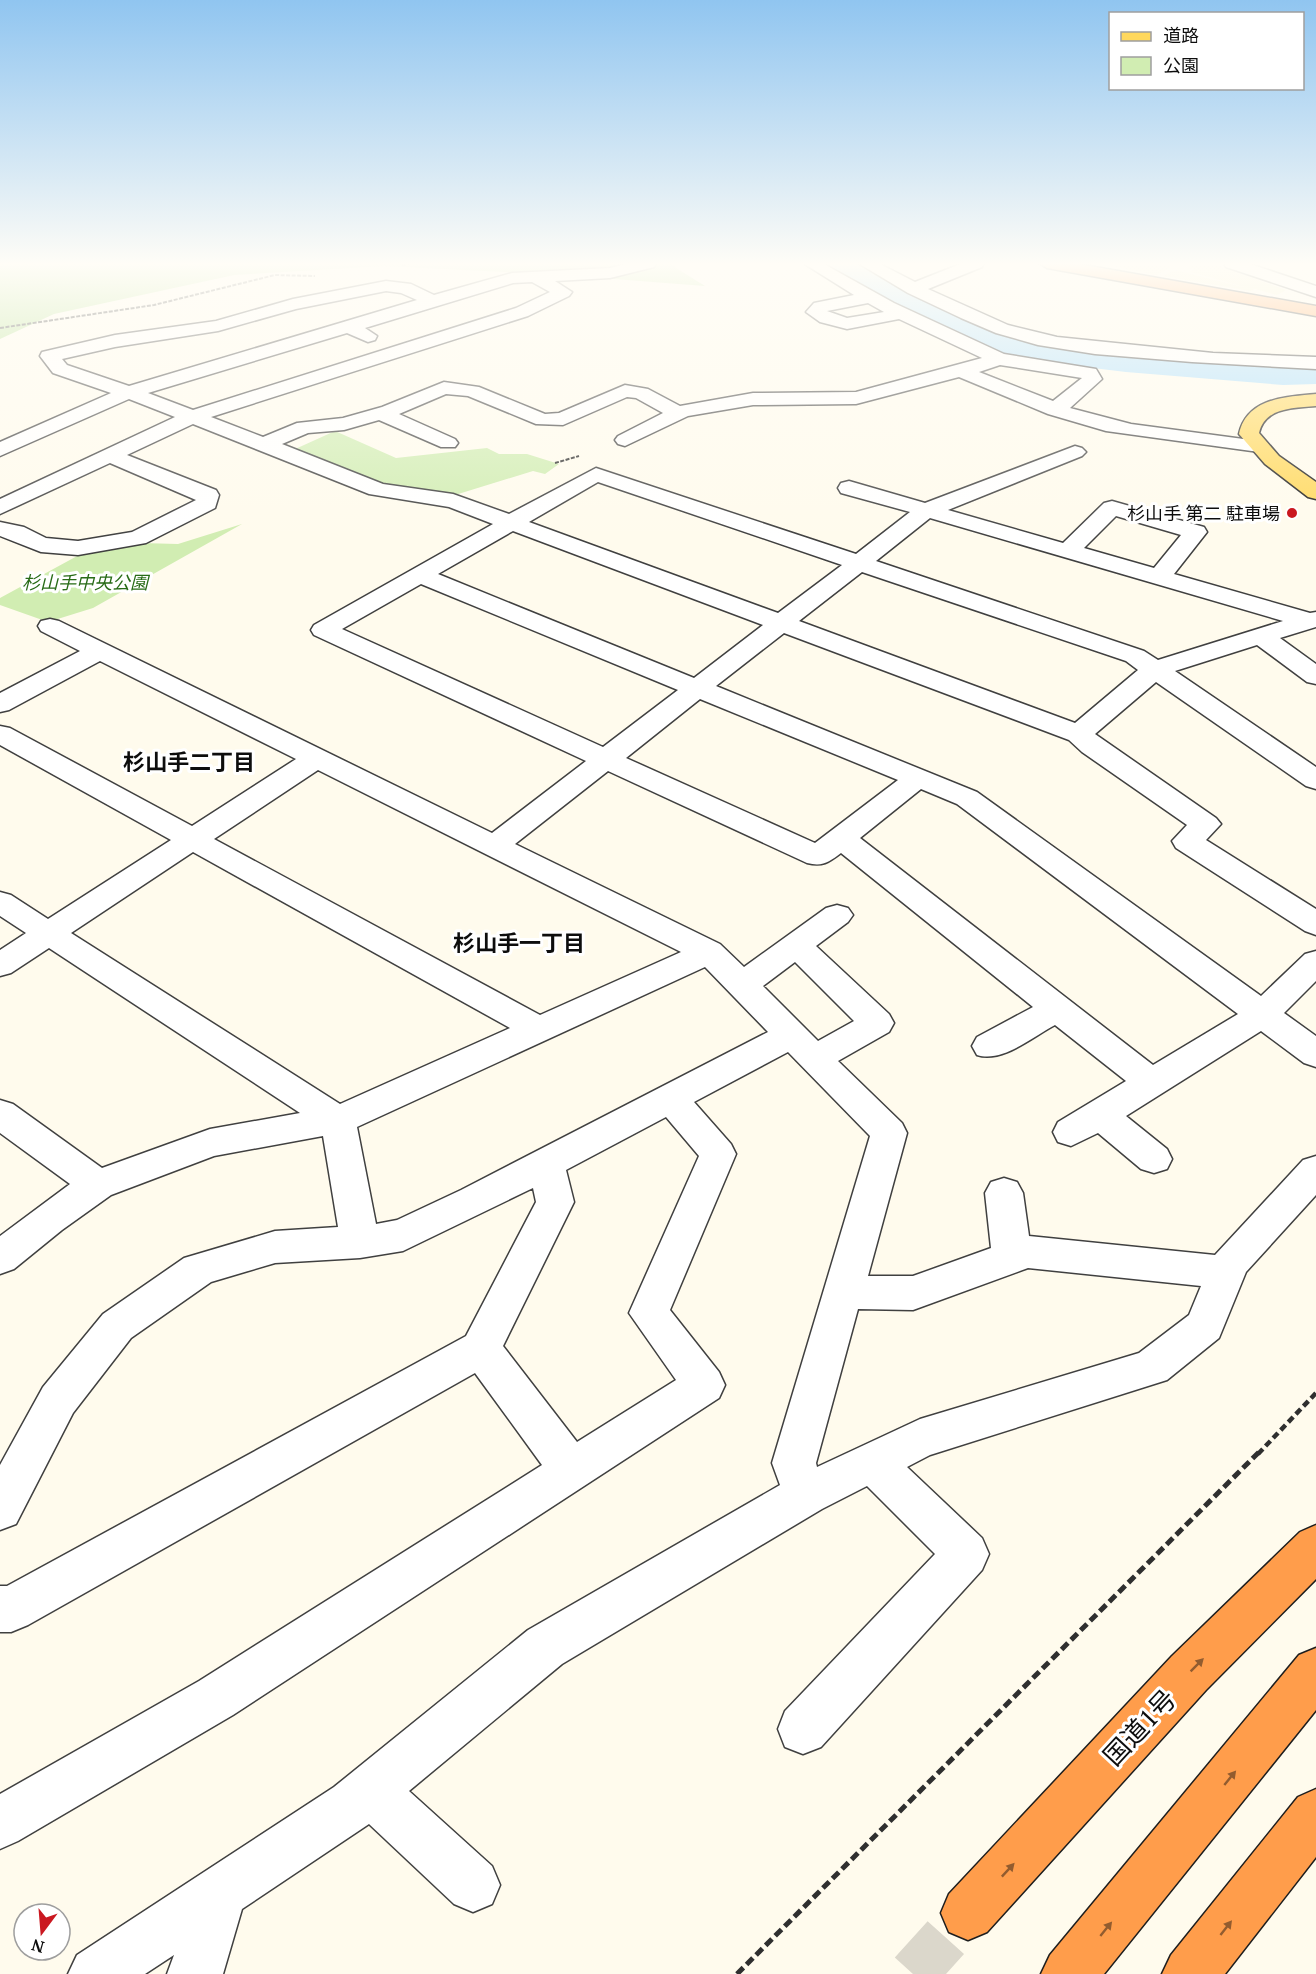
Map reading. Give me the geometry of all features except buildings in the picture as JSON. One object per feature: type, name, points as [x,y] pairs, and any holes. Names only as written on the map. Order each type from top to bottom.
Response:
[{"type":"highway","name":"国道1号","points":[[968,1913],[1189,1673],[1316,1547]]},
{"type":"highway","points":[[1069,1974],[1316,1672]]},
{"type":"highway","points":[[1190,1974],[1316,1815]]},
{"type":"main road","points":[[1316,400],[1287,404],[1265,411],[1253,420],[1249,434],[1272,460],[1316,492]]},
{"type":"street","points":[[53,355],[49,356],[60,369],[129,392],[377,489],[453,501],[1079,734],[1092,746],[1206,824],[1187,841],[1316,924]]},
{"type":"street","points":[[0,450],[129,392],[253,355]]},
{"type":"street","points":[[0,507],[190,417],[381,355]]},
{"type":"street","points":[[993,355],[1089,373],[1092,378],[1056,408]]},
{"type":"street","points":[[1173,355],[1265,363],[1316,363]]},
{"type":"street","points":[[625,440],[678,413],[753,399],[856,398],[962,371],[999,358]]},
{"type":"street","points":[[962,371],[1056,408],[1111,426],[1177,438],[1197,438],[1259,446]]},
{"type":"street","points":[[263,445],[304,427],[344,424],[380,413],[444,388],[458,388],[543,420],[563,419],[625,391],[641,393],[678,413]]},
{"type":"street","points":[[988,404],[1016,393]]},
{"type":"street","points":[[380,413],[448,443]]},
{"type":"street","points":[[494,846],[927,510],[1075,452]]},
{"type":"street","points":[[0,529],[16,532],[41,545],[78,548],[138,538],[207,503],[208,495],[110,455]]},
{"type":"street","points":[[918,778],[818,856],[323,630],[596,474],[1135,656],[1316,780]]},
{"type":"street","points":[[1004,480],[1032,494]]},
{"type":"street","points":[[849,488],[1313,620]]},
{"type":"street","points":[[1068,551],[1112,508],[1196,532],[1159,577]]},
{"type":"street","points":[[419,575],[967,798],[1316,1054]]},
{"type":"street","points":[[1079,734],[1155,669],[1313,620]]},
{"type":"street","points":[[50,626],[709,952],[889,1133],[794,1463],[806,1494]]},
{"type":"street","points":[[1260,636],[1316,676]]},
{"type":"street","points":[[0,704],[99,651]]},
{"type":"street","points":[[0,734],[539,1029]]},
{"type":"street","points":[[0,965],[317,758]]},
{"type":"street","points":[[842,838],[1154,1084]]},
{"type":"street","points":[[0,902],[338,1120],[360,1242]]},
{"type":"street","points":[[742,985],[837,915]]},
{"type":"street","points":[[0,1509],[58,1400],[117,1326],[198,1270],[275,1247],[360,1242],[403,1235],[546,1164],[671,1098],[803,1046],[878,1023],[796,945]]},
{"type":"street","points":[[0,1258],[48,1219],[98,1185],[210,1143],[338,1120],[709,952]]},
{"type":"street","points":[[1154,1159],[1086,1124],[1262,1015],[1316,962]]},
{"type":"street","points":[[989,1046],[1058,1008]]},
{"type":"street","points":[[0,1822],[216,1698],[704,1386],[649,1313],[718,1154],[671,1098]]},
{"type":"street","points":[[0,1114],[98,1185]]},
{"type":"street","points":[[0,1609],[10,1609],[481,1349],[555,1202],[546,1164]]},
{"type":"street","points":[[96,1974],[220,1893],[370,1790],[545,1647],[806,1494],[920,1439],[1152,1366],[1205,1326],[1230,1263],[1316,1170]]},
{"type":"street","points":[[1004,1193],[1012,1258]]},
{"type":"street","points":[[843,1292],[913,1293],[1027,1252],[1226,1272]]},
{"type":"street","points":[[481,1349],[572,1470]]},
{"type":"street","points":[[803,1729],[966,1554],[872,1462]]},
{"type":"street","points":[[370,1790],[473,1885]]},
{"type":"street","points":[[195,1974],[220,1893]]},
{"type":"path","points":[[737,1974],[1233,1480],[1316,1393]]},
{"type":"green space","points":[[335,431],[396,458],[487,448],[499,454],[527,454],[559,464],[545,474],[533,471],[455,495],[391,487],[293,450]]},
{"type":"green space","name":"杉山手中央公園","points":[[242,524],[93,608],[48,622],[0,605],[0,598],[79,555],[141,543],[178,544]]},
{"type":"waterway","points":[[1069,355],[1283,375],[1316,374]]},
{"type":"tunnel","points":[[913,1974],[968,1913]]},
{"type":"place","name":"杉山手 第二 駐車場","points":[[1292,513]]},
{"type":"district","name":"杉山手二丁目","points":[[189,761]]},
{"type":"district","name":"杉山手一丁目","points":[[519,942]]}]
